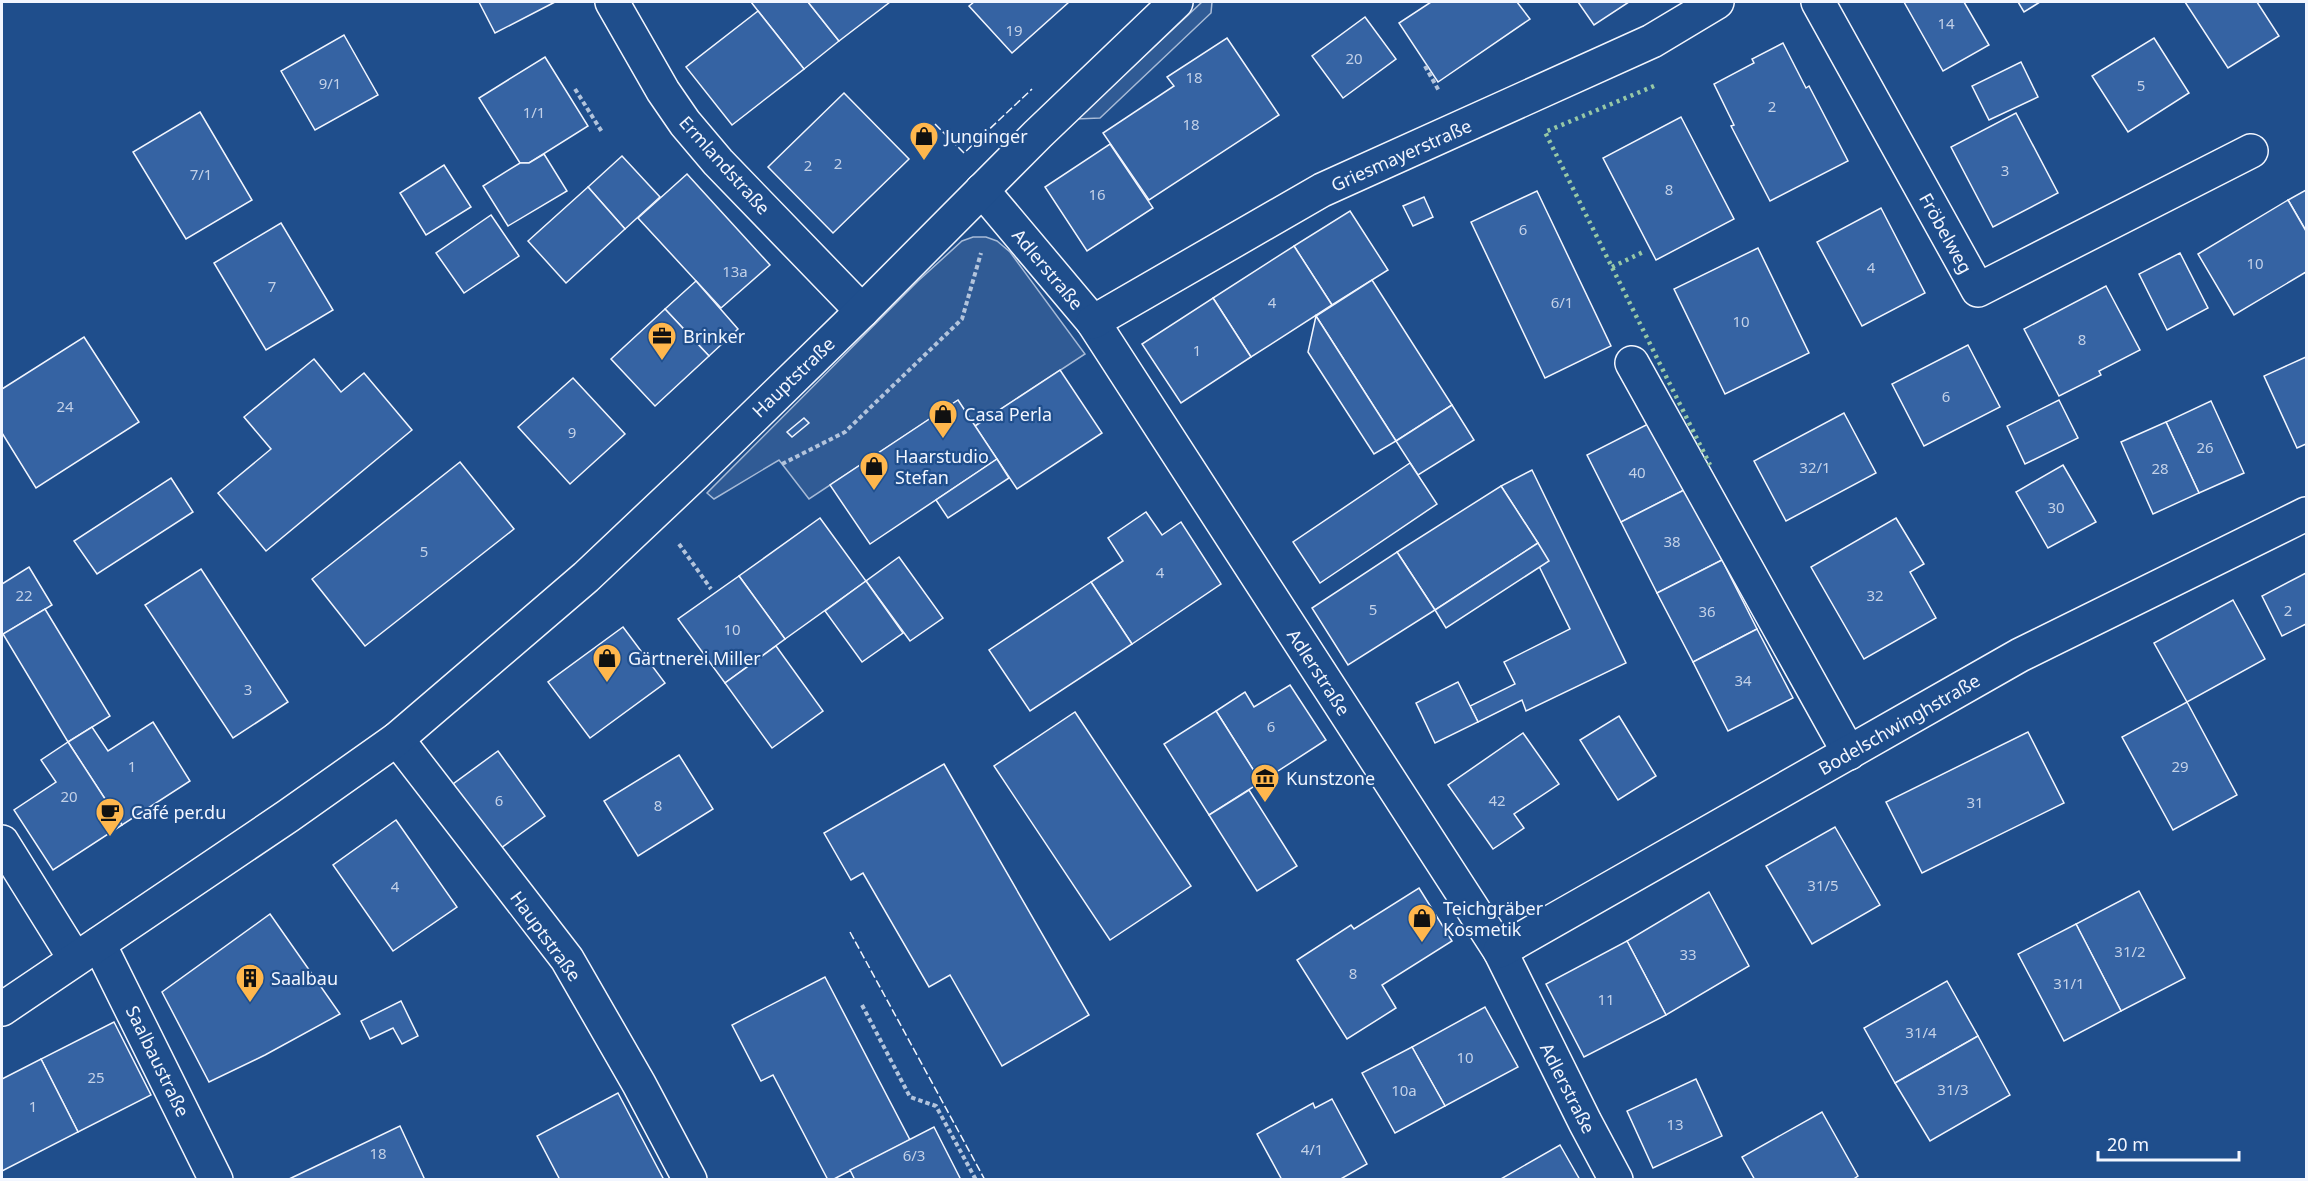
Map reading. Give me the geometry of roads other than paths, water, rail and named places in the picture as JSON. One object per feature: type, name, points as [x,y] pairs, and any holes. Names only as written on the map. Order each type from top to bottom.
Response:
[{"type":"street","name":"Ermlandstraße","points":[[612,2],[663,91],[685,123],[718,162],[862,311]]},
{"type":"street","name":"Hauptstraße","points":[[2,1009],[288,816],[397,739],[614,552],[862,311],[1038,134],[1176,2]]},
{"type":"street","name":"Griesmayerstraße","points":[[1093,322],[1322,190],[1652,41],[1717,2]]},
{"type":"street","name":"Fröbelweg","points":[[1818,2],[1978,290],[2251,151]]},
{"type":"street","name":"Adlerstraße","points":[[982,190],[1093,322],[1500,951],[1616,1179]]},
{"type":"street","points":[[1632,363],[1849,753]]},
{"type":"street","name":"Bodelschwinghstraße","points":[[1500,951],[2020,656],[2307,514]]},
{"type":"street","name":"Hauptstraße","points":[[397,739],[567,959],[690,1179]]},
{"type":"street","name":"Saalbaustraße","points":[[2,842],[87,951],[216,1179]]},
{"type":"place","name":"Junginger","points":[[924,162]]},
{"type":"place","name":"Brinker","points":[[662,362]]},
{"type":"place","name":"Casa Perla","points":[[943,440]]},
{"type":"place","name":"Haarstudio Stefan","points":[[874,492]]},
{"type":"place","name":"Gärtnerei Miller","points":[[607,684]]},
{"type":"place","name":"Kunstzone","points":[[1265,804]]},
{"type":"place","name":"Café per.du","points":[[110,838]]},
{"type":"place","name":"Teichgräber Kosmetik","points":[[1422,944]]},
{"type":"place","name":"Saalbau","points":[[250,1004]]}]
